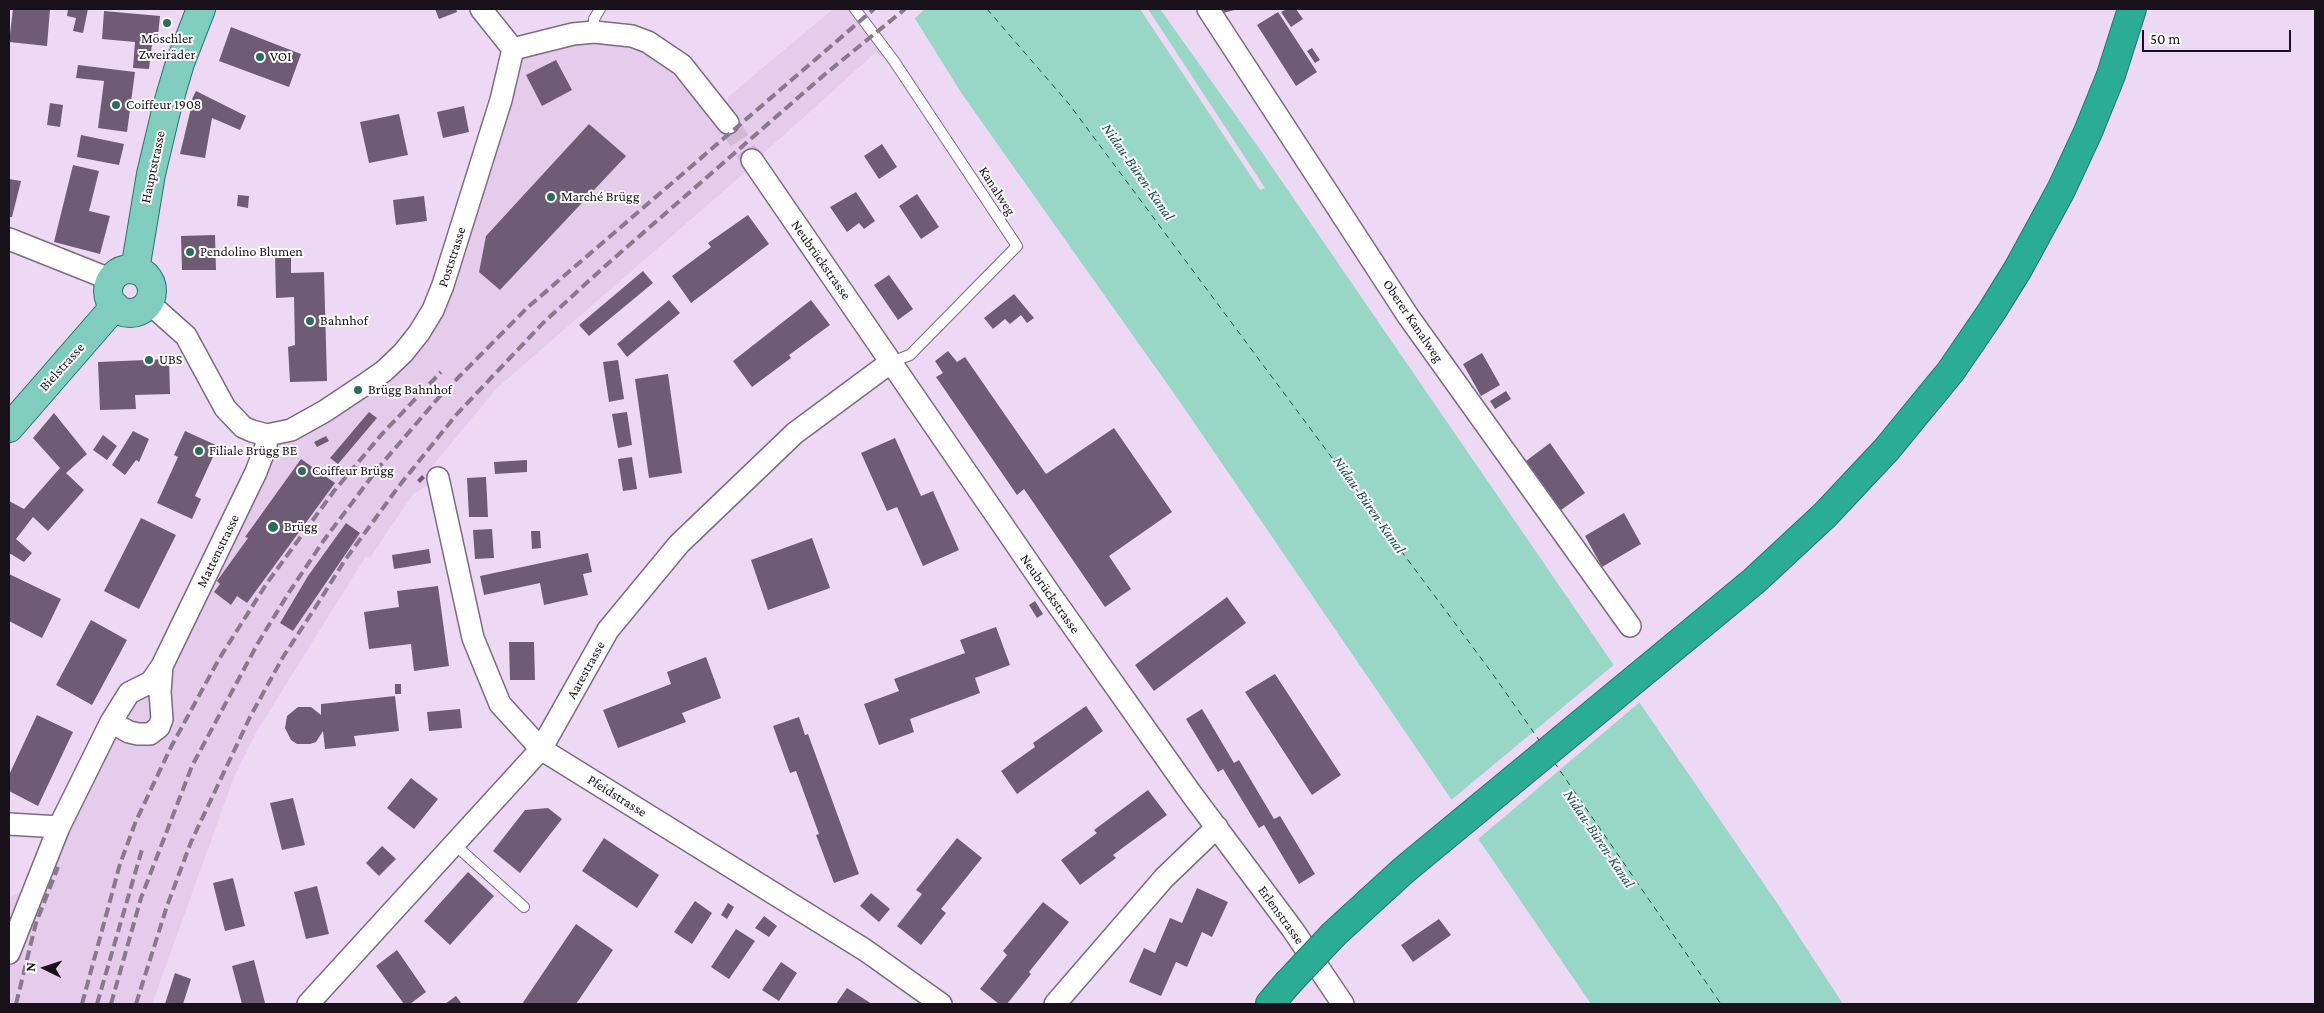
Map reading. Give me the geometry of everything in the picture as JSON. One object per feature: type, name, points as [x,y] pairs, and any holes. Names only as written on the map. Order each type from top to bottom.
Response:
[{"type":"highway","points":[[1270,1004],[1334,934],[1404,870],[1754,581],[1831,509],[1887,449],[1951,371],[2013,278],[2061,190],[2111,75],[2132,9]]},
{"type":"main road","name":"Hauptstrasse","points":[[123,275],[140,234],[162,126],[180,63],[199,9]]},
{"type":"main road","points":[[142,272],[151,283],[152,296],[149,303],[144,309],[129,313],[114,306],[109,296],[123,275],[142,272]]},
{"type":"main road","name":"Bielstrasse","points":[[9,428],[114,306]]},
{"type":"street","points":[[481,9],[513,49],[573,34],[594,32],[632,36],[665,52],[682,65],[728,123]]},
{"type":"street","name":"Oberer Kanalweg","points":[[1208,9],[1408,316],[1630,626]]},
{"type":"street","name":"Poststrasse","points":[[267,434],[291,430],[364,386],[384,372],[419,333],[433,310],[444,285],[502,100],[513,49]]},
{"type":"street","name":"Neubrückstrasse","points":[[752,160],[1048,591],[1217,827]]},
{"type":"street","points":[[9,240],[123,275]]},
{"type":"street","points":[[149,303],[186,336],[225,408],[243,427],[267,434]]},
{"type":"street","name":"Aarestrasse","points":[[308,1004],[541,749],[608,630],[679,544],[795,434],[891,362]]},
{"type":"street","name":"Mattenstrasse","points":[[9,953],[59,827],[111,722],[129,693],[151,682],[162,666],[256,472],[266,446],[267,434]]},
{"type":"street","name":"Pfeidstrasse","points":[[438,478],[473,638],[500,704],[541,749],[865,950],[941,1004]]},
{"type":"street","name":"Mattenstrasse","points":[[111,722],[128,732],[138,734],[150,734],[159,727],[162,720],[160,692],[162,666]]},
{"type":"street","points":[[9,824],[59,827]]},
{"type":"street","points":[[1055,1004],[1164,878],[1217,827]]},
{"type":"street","name":"Erlenstrasse","points":[[1217,827],[1294,930],[1343,1004]]},
{"type":"lane","points":[[594,32],[594,19],[600,9]]},
{"type":"lane","name":"Kanalweg","points":[[855,9],[894,61],[1017,246],[910,355],[891,362]]},
{"type":"lane","points":[[454,844],[524,907]]},
{"type":"shaded area","points":[[833,9],[855,9],[894,61],[875,53],[742,175],[497,388],[428,471],[429,485],[413,494],[370,558],[366,556],[257,731],[234,777],[152,1004],[9,1004],[9,897],[26,890],[111,722],[151,682],[256,472],[285,432],[419,333],[513,49],[551,39],[648,42],[728,122],[728,97]]},
{"type":"water","name":"Nidau-Büren-Kanal","points":[[909,9],[1160,9],[1259,148],[1777,903],[1843,1004],[1591,1004],[1180,402],[962,94]]},
{"type":"pier","points":[[907,9],[925,9],[913,20]]},
{"type":"pier","points":[[1140,9],[1148,9],[1265,188],[1260,190]]},
{"type":"pier","points":[[1615,664],[1641,701],[1477,840],[1450,801]]},
{"type":"building","points":[[13,9],[50,9],[47,46],[9,42]]},
{"type":"building","points":[[68,9],[88,9],[83,33],[73,31],[76,18],[67,16]]},
{"type":"building","points":[[435,9],[456,9],[457,12],[439,19]]},
{"type":"building","points":[[1222,9],[1238,9],[1223,13]]},
{"type":"building","points":[[1287,9],[1296,9],[1303,19],[1291,27],[1281,12]]},
{"type":"building","points":[[104,11],[160,16],[157,45],[152,44],[149,69],[133,68],[135,42],[102,39]]},
{"type":"building","points":[[1278,12],[1317,72],[1296,86],[1257,25]]},
{"type":"building","name":"VOI","points":[[231,27],[301,54],[289,87],[219,61]]},
{"type":"building","points":[[1312,48],[1320,60],[1315,63],[1307,51]]},
{"type":"building","points":[[556,60],[572,90],[542,106],[526,75]]},
{"type":"building","name":"Coiffeur 1908","points":[[78,65],[135,72],[127,132],[98,128],[104,81],[76,78]]},
{"type":"building","points":[[196,91],[246,116],[240,130],[212,118],[205,158],[180,154],[191,108],[188,107]]},
{"type":"building","points":[[50,103],[63,105],[60,127],[47,125]]},
{"type":"building","points":[[464,106],[469,132],[443,138],[437,112]]},
{"type":"building","points":[[399,114],[408,155],[369,163],[360,122]]},
{"type":"building","points":[[589,124],[626,156],[500,290],[479,272],[486,236]]},
{"type":"building","points":[[81,135],[124,144],[119,165],[77,157]]},
{"type":"building","points":[[882,144],[897,167],[879,179],[864,156]]},
{"type":"building","points":[[73,165],[99,171],[89,211],[110,216],[100,254],[54,242]]},
{"type":"building","points":[[9,179],[21,181],[12,217],[9,217]]},
{"type":"building","points":[[856,192],[875,221],[864,229],[859,223],[847,232],[830,207]]},
{"type":"building","points":[[917,194],[939,227],[921,239],[899,206]]},
{"type":"building","points":[[238,195],[249,196],[248,208],[237,206]]},
{"type":"building","points":[[424,196],[427,221],[396,225],[393,200]]},
{"type":"building","points":[[748,215],[769,244],[691,303],[672,276],[711,247],[708,243]]},
{"type":"building","points":[[215,235],[216,270],[182,270],[181,236]]},
{"type":"building","name":"Bahnhof","points":[[275,254],[291,254],[291,273],[324,272],[327,381],[290,382],[288,347],[295,345],[294,297],[276,298]]},
{"type":"building","points":[[643,271],[653,283],[589,336],[579,325]]},
{"type":"building","points":[[889,275],[913,309],[898,320],[874,285]]},
{"type":"building","points":[[1014,294],[1034,318],[1027,323],[1021,315],[1010,324],[1005,319],[993,329],[984,318]]},
{"type":"building","points":[[669,300],[680,313],[627,357],[617,344]]},
{"type":"building","points":[[811,300],[830,325],[789,355],[791,358],[752,387],[733,361]]},
{"type":"building","points":[[948,351],[957,362],[965,357],[1046,474],[1114,428],[1172,512],[1109,556],[1131,589],[1105,607],[1024,489],[1017,495],[936,377],[943,373],[935,361]]},
{"type":"building","points":[[1482,353],[1500,385],[1481,396],[1463,364]]},
{"type":"building","points":[[169,359],[170,394],[135,395],[136,409],[100,410],[98,362]]},
{"type":"building","points":[[618,360],[624,399],[609,402],[603,362]]},
{"type":"building","points":[[668,374],[682,473],[649,478],[635,379]]},
{"type":"building","points":[[1506,391],[1511,399],[1495,409],[1490,401]]},
{"type":"building","points":[[369,412],[377,418],[338,464],[330,458]]},
{"type":"building","points":[[627,412],[632,445],[618,448],[612,414]]},
{"type":"building","points":[[54,413],[87,454],[66,473],[84,490],[48,531],[33,517],[16,539],[32,553],[24,562],[9,553],[9,501],[24,509],[60,468],[33,438]]},
{"type":"building","points":[[133,431],[149,439],[139,462],[136,460],[125,475],[112,465]]},
{"type":"building","points":[[185,431],[218,446],[195,496],[201,499],[192,519],[157,503],[178,457],[174,455]]},
{"type":"building","points":[[103,435],[117,446],[107,460],[93,450]]},
{"type":"building","points":[[326,436],[329,441],[317,447],[314,442]]},
{"type":"building","points":[[895,438],[921,496],[933,491],[959,550],[923,566],[897,507],[887,511],[861,453]]},
{"type":"building","points":[[1550,443],[1585,493],[1561,510],[1526,461]]},
{"type":"building","points":[[632,457],[637,489],[623,491],[618,459]]},
{"type":"building","points":[[301,459],[335,483],[247,603],[237,596],[231,605],[214,592],[220,584],[217,581],[248,538],[245,537]]},
{"type":"building","points":[[527,460],[527,472],[495,474],[494,462]]},
{"type":"building","points":[[422,475],[425,478],[420,483],[417,480]]},
{"type":"building","points":[[486,477],[488,517],[469,517],[467,478]]},
{"type":"building","points":[[1624,513],[1641,544],[1602,567],[1585,536]]},
{"type":"building","points":[[141,518],[176,535],[139,609],[104,591]]},
{"type":"building","points":[[346,523],[360,533],[293,631],[280,623],[308,576]]},
{"type":"building","points":[[492,529],[494,558],[475,559],[473,530]]},
{"type":"building","points":[[531,531],[540,531],[541,548],[532,549]]},
{"type":"building","points":[[812,538],[830,588],[768,610],[751,560]]},
{"type":"building","points":[[429,549],[431,563],[394,569],[392,555]]},
{"type":"building","points":[[588,553],[592,572],[583,574],[588,595],[544,605],[540,583],[484,595],[480,576]]},
{"type":"building","points":[[9,574],[61,599],[42,638],[9,621]]},
{"type":"building","points":[[438,586],[449,666],[414,671],[411,644],[369,649],[364,612],[399,607],[397,591]]},
{"type":"building","points":[[1227,597],[1246,623],[1154,691],[1135,665]]},
{"type":"building","points":[[1035,601],[1043,614],[1037,618],[1029,605]]},
{"type":"building","points":[[91,620],[127,640],[92,705],[56,685]]},
{"type":"building","points":[[996,627],[1010,665],[975,678],[980,693],[910,719],[914,732],[879,745],[864,704],[899,691],[894,679],[965,653],[960,640]]},
{"type":"building","points":[[509,642],[534,642],[535,680],[510,680]]},
{"type":"building","points":[[706,657],[721,698],[682,713],[686,722],[618,748],[603,710],[671,684],[667,672]]},
{"type":"building","points":[[1275,674],[1341,775],[1312,795],[1245,692]]},
{"type":"building","points":[[395,684],[401,684],[401,694],[395,694]]},
{"type":"building","points":[[395,696],[399,731],[354,736],[356,746],[325,749],[323,731],[316,742],[297,744],[291,740],[285,728],[287,716],[298,707],[311,707],[321,715],[321,704]]},
{"type":"building","points":[[1086,706],[1103,731],[1017,794],[1001,771],[1035,747],[1033,743]]},
{"type":"building","points":[[460,709],[462,728],[429,731],[427,712]]},
{"type":"building","points":[[1202,709],[1234,763],[1239,760],[1274,819],[1280,816],[1315,874],[1299,884],[1264,825],[1259,828],[1223,769],[1218,772],[1186,719]]},
{"type":"building","points":[[37,715],[73,732],[38,806],[9,791],[9,775]]},
{"type":"building","points":[[799,717],[805,735],[808,734],[859,874],[834,883],[816,835],[819,834],[796,771],[790,773],[773,726]]},
{"type":"building","points":[[411,778],[438,799],[414,829],[387,808]]},
{"type":"building","points":[[1148,790],[1167,815],[1113,855],[1116,858],[1080,885],[1061,860],[1097,833],[1094,830]]},
{"type":"building","points":[[293,798],[305,845],[282,850],[270,803]]},
{"type":"building","points":[[548,808],[562,819],[520,873],[493,851],[525,810]]},
{"type":"building","points":[[604,838],[659,875],[637,908],[582,871]]},
{"type":"building","points":[[957,838],[982,858],[941,909],[946,913],[921,945],[897,926],[922,894],[916,890]]},
{"type":"building","points":[[382,846],[396,859],[379,876],[366,863]]},
{"type":"building","points":[[468,872],[494,896],[450,945],[424,921]]},
{"type":"building","points":[[233,878],[245,926],[225,931],[213,883]]},
{"type":"building","points":[[317,886],[329,934],[306,939],[294,892]]},
{"type":"building","points":[[1197,888],[1228,902],[1212,937],[1202,932],[1187,967],[1176,962],[1161,996],[1129,982],[1144,948],[1155,953],[1170,918],[1182,923]]},
{"type":"building","points":[[871,893],[890,909],[879,922],[860,906]]},
{"type":"building","points":[[695,901],[712,913],[692,944],[674,932]]},
{"type":"building","points":[[1043,902],[1069,922],[1029,972],[1031,974],[1007,1004],[999,1004],[980,989],[1007,955],[1003,951]]},
{"type":"building","points":[[728,903],[734,907],[727,919],[721,915]]},
{"type":"building","points":[[764,916],[777,926],[769,937],[755,928]]},
{"type":"building","points":[[1439,919],[1451,935],[1413,962],[1401,945]]},
{"type":"building","points":[[576,924],[613,950],[576,1004],[522,1004]]},
{"type":"building","points":[[736,929],[755,941],[729,979],[711,967]]},
{"type":"building","points":[[397,950],[426,992],[410,1004],[404,1004],[376,966]]},
{"type":"building","points":[[254,960],[265,1003],[242,1004],[232,966]]},
{"type":"building","points":[[781,962],[797,973],[779,1001],[762,990]]},
{"type":"building","points":[[175,973],[191,979],[183,1004],[165,1004]]},
{"type":"building","points":[[847,988],[872,1004],[836,1004]]},
{"type":"building","points":[[456,996],[462,1004],[445,1004]]},
{"type":"ferry route","points":[[987,9],[1069,104],[1492,673],[1539,740]]},
{"type":"ferry route","points":[[1554,762],[1721,1004]]},
{"type":"tunnel","points":[[728,123],[752,160]]},
{"type":"railway","points":[[111,1004],[141,898],[192,766],[258,643],[288,594],[324,540],[379,467],[440,396],[528,307],[874,9]]},
{"type":"railway","points":[[136,1004],[167,906],[191,842],[250,717],[283,657],[345,560],[399,486],[456,415],[543,323],[604,267],[824,75],[905,9]]},
{"type":"railway","points":[[82,1004],[120,864],[136,821],[171,747],[219,659],[267,583],[334,491],[382,434],[441,372]]},
{"type":"railway","points":[[97,1004],[143,846]]},
{"type":"railway","points":[[16,1004],[36,923],[58,867]]},
{"type":"place","name":"Möschler Zweiräder","points":[[167,23]]},
{"type":"place","name":"VOI","points":[[260,57]]},
{"type":"place","name":"Coiffeur 1908","points":[[116,105]]},
{"type":"place","name":"Marché Brügg","points":[[551,197]]},
{"type":"place","name":"Pendolino Blumen","points":[[190,252]]},
{"type":"place","name":"Bahnhof","points":[[310,321]]},
{"type":"place","name":"UBS","points":[[149,360]]},
{"type":"place","name":"Brügg Bahnhof","points":[[358,390]]},
{"type":"place","name":"Filiale Brügg BE","points":[[199,451]]},
{"type":"place","name":"Coiffeur Brügg","points":[[302,471]]},
{"type":"place","name":"Brügg","points":[[273,527]]}]
